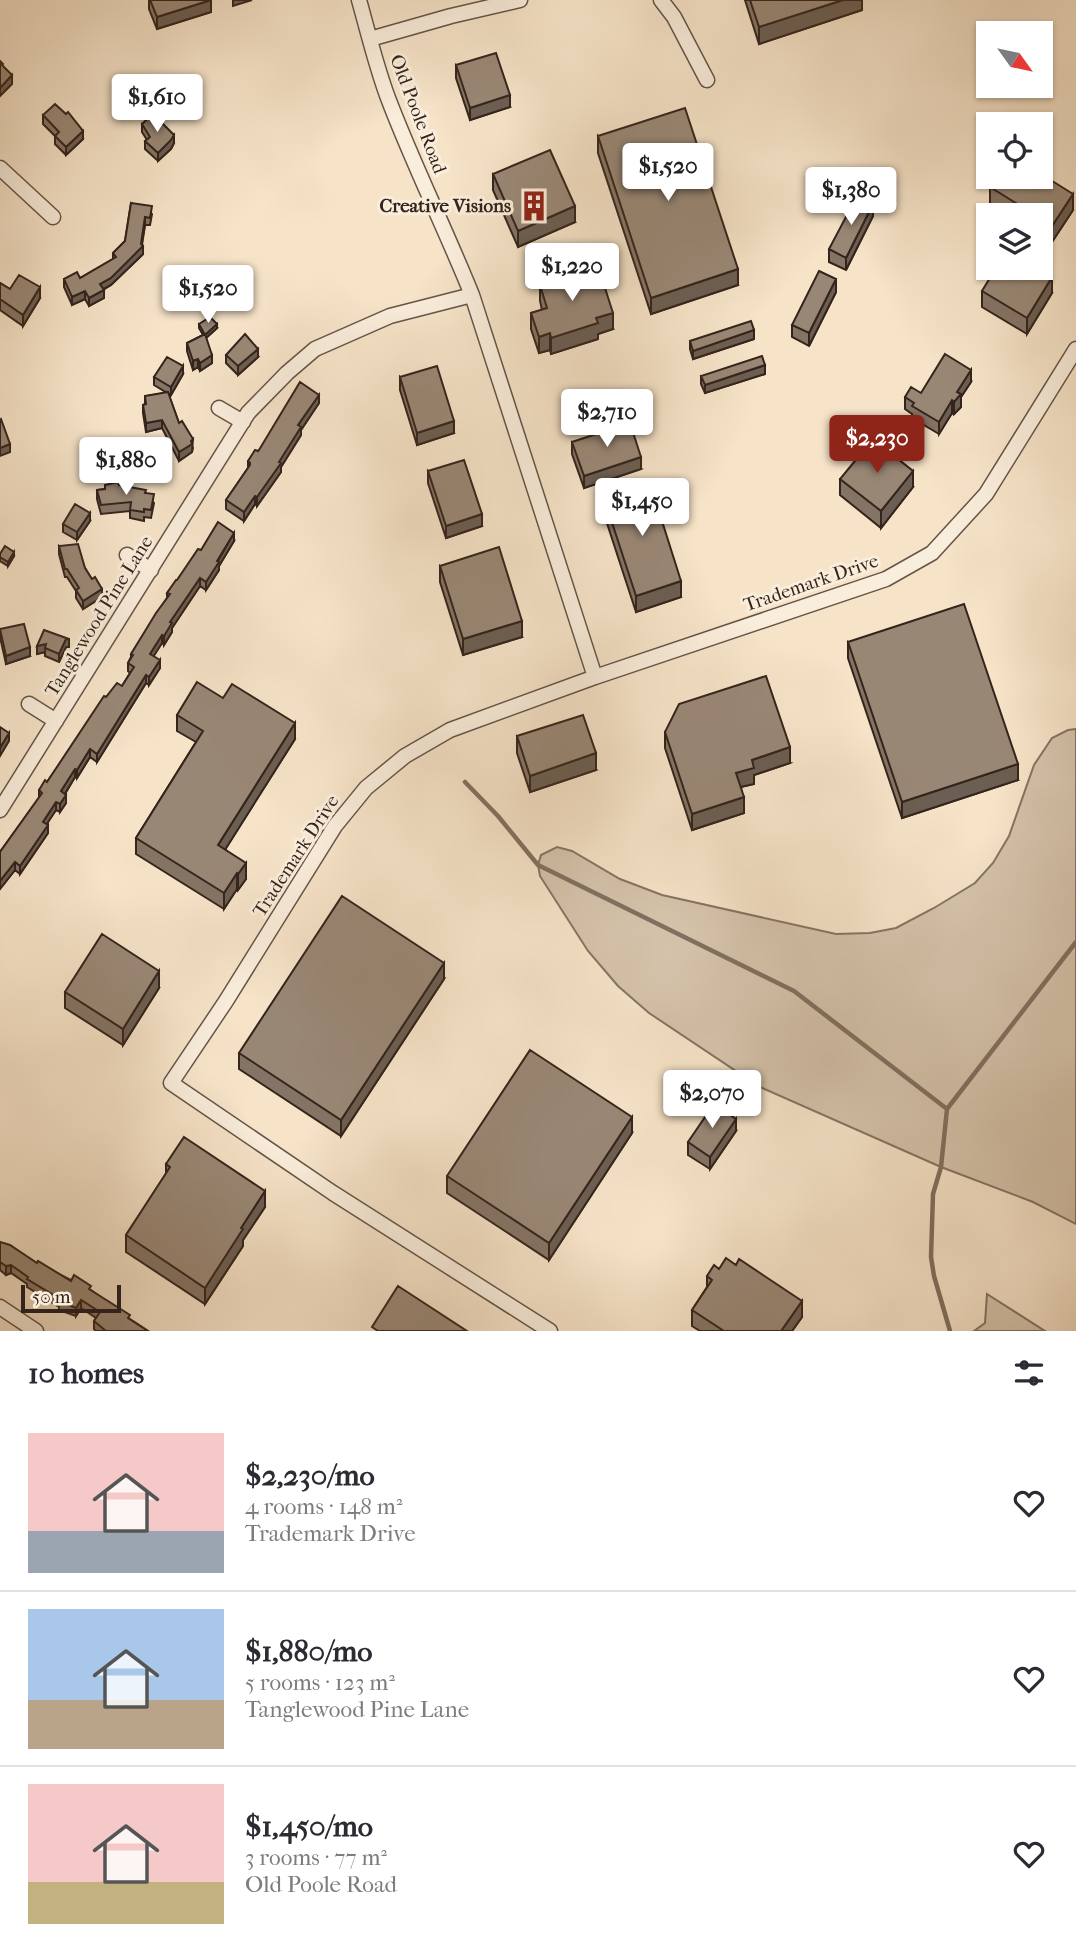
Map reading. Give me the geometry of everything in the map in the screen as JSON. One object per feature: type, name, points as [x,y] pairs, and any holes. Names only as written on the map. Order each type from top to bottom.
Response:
[{"type":"street","name":"Old Poole Road","points":[[359,0],[386,94],[472,295],[595,677]]},
{"type":"street","points":[[370,40],[451,16],[520,0]]},
{"type":"street","points":[[661,0],[674,17],[707,80]]},
{"type":"street","points":[[0,168],[53,217]]},
{"type":"street","name":"Tanglewood Pine Lane","points":[[0,810],[248,413],[286,373],[315,349],[390,316],[472,295]]},
{"type":"street","name":"Trademark Drive","points":[[550,1331],[333,1193],[171,1083],[335,826],[366,788],[405,756],[450,730],[595,677],[886,579],[932,553],[986,494],[1076,349]]},
{"type":"street","points":[[219,408],[243,422]]},
{"type":"street","points":[[127,555],[151,570]]},
{"type":"street","points":[[29,704],[56,721]]},
{"type":"street","points":[[0,1307],[36,1331]]},
{"type":"shaded area","points":[[1076,729],[1076,1224],[1033,1202],[941,1167],[760,1087],[649,1013],[618,986],[588,951],[540,876],[538,865],[541,855],[557,847],[572,851],[620,879],[662,895],[836,934],[870,933],[896,928],[975,883],[993,863],[1009,836],[1034,765],[1052,738]]},
{"type":"shaded area","points":[[987,1294],[1045,1331],[974,1331],[985,1323]]},
{"type":"building","points":[[150,0],[211,0],[157,17]]},
{"type":"building","points":[[750,0],[843,0],[759,27]]},
{"type":"building","points":[[496,53],[510,95],[470,108],[456,65]]},
{"type":"building","points":[[0,61],[12,75],[0,88]]},
{"type":"building","points":[[55,104],[66,114],[68,112],[83,131],[66,147],[55,136],[59,132],[43,115]]},
{"type":"building","points":[[685,108],[738,269],[651,298],[598,136]]},
{"type":"building","points":[[153,114],[174,135],[158,153],[145,141],[150,137],[142,124]]},
{"type":"building","name":"Creative Visions","points":[[550,150],[575,206],[518,231],[493,174]]},
{"type":"building","points":[[1053,182],[1073,194],[1053,224],[1053,203],[1016,203],[993,189],[1053,189]]},
{"type":"building","points":[[857,196],[873,204],[846,258],[829,249]]},
{"type":"building","points":[[131,203],[152,206],[150,218],[145,217],[141,244],[143,246],[111,278],[100,284],[104,290],[89,298],[85,291],[72,297],[64,279],[77,272],[80,278],[116,257],[113,253],[125,241]]},
{"type":"building","points":[[598,266],[613,313],[596,318],[598,323],[551,338],[550,333],[539,337],[531,313],[547,308],[540,285]]},
{"type":"building","points":[[819,271],[836,279],[809,333],[792,325]]},
{"type":"building","points":[[19,275],[40,287],[23,315],[0,299],[0,283],[10,289]]},
{"type":"building","points":[[989,280],[1050,280],[1027,318],[982,291]]},
{"type":"building","points":[[210,317],[217,324],[205,335],[199,324]]},
{"type":"building","points":[[751,321],[754,330],[693,351],[690,341]]},
{"type":"building","points":[[205,334],[212,355],[200,363],[198,359],[193,361],[187,343]]},
{"type":"building","points":[[245,334],[258,349],[238,366],[226,355]]},
{"type":"building","points":[[945,354],[971,370],[957,392],[961,394],[954,402],[952,400],[939,422],[912,406],[914,403],[905,397],[911,387],[921,393]]},
{"type":"building","points":[[762,356],[765,365],[705,385],[701,376]]},
{"type":"building","points":[[167,357],[183,366],[171,387],[154,377]]},
{"type":"building","points":[[437,366],[454,421],[417,433],[400,377]]},
{"type":"building","points":[[300,382],[319,395],[298,425],[301,427],[279,462],[281,463],[244,512],[226,500]]},
{"type":"building","points":[[168,392],[179,423],[182,421],[193,439],[192,444],[179,452],[162,420],[146,423],[143,405],[146,404],[145,396]]},
{"type":"building","points":[[0,420],[10,444],[0,448]]},
{"type":"building","points":[[630,423],[641,457],[584,476],[572,442]]},
{"type":"building","points":[[873,439],[913,471],[881,511],[840,479]]},
{"type":"building","points":[[464,460],[482,514],[446,526],[428,471]]},
{"type":"building","points":[[649,480],[681,581],[636,596],[603,495]]},
{"type":"building","points":[[118,482],[119,485],[154,494],[151,510],[130,510],[131,502],[101,505],[97,490]]},
{"type":"building","points":[[75,504],[90,513],[77,532],[63,524]]},
{"type":"building","points":[[218,522],[234,533],[206,582],[200,578],[150,654],[160,660],[149,677],[146,675],[97,754],[90,749],[77,770],[75,769],[61,791],[66,795],[60,804],[56,802],[43,822],[48,825],[20,866],[15,862],[0,881],[0,852],[42,793],[39,790],[45,780],[47,782],[104,696],[106,697],[117,683],[122,686],[134,667],[128,663],[133,655],[131,654],[170,594],[167,593],[198,549],[201,550]]},
{"type":"building","points":[[78,544],[85,568],[92,579],[95,577],[102,589],[83,601],[76,590],[79,588],[65,569],[59,546]]},
{"type":"building","points":[[5,546],[14,552],[8,562],[0,557]]},
{"type":"building","points":[[499,547],[522,621],[463,639],[440,566]]},
{"type":"building","points":[[964,604],[1018,764],[902,802],[848,642]]},
{"type":"building","points":[[24,624],[30,647],[6,656],[0,629]]},
{"type":"building","points":[[44,630],[69,639],[66,639],[59,654],[45,648],[46,644],[37,646]]},
{"type":"building","points":[[766,676],[790,747],[752,760],[754,768],[736,773],[744,797],[692,814],[665,732],[679,704]]},
{"type":"building","points":[[197,682],[223,698],[232,684],[295,723],[218,845],[246,863],[224,893],[136,838],[203,731],[177,715]]},
{"type":"building","points":[[583,715],[596,753],[530,776],[517,736]]},
{"type":"building","points":[[0,727],[9,733],[0,748]]},
{"type":"building","points":[[342,896],[444,963],[341,1120],[239,1053]]},
{"type":"building","points":[[102,934],[159,971],[123,1029],[65,992]]},
{"type":"building","points":[[530,1050],[632,1117],[549,1243],[447,1176]]},
{"type":"building","points":[[714,1104],[736,1119],[710,1157],[688,1142]]},
{"type":"building","points":[[184,1137],[265,1191],[205,1288],[126,1235],[170,1167],[166,1164]]},
{"type":"building","points":[[0,1242],[10,1245],[71,1281],[74,1275],[91,1286],[89,1289],[130,1315],[128,1318],[148,1331],[106,1331],[94,1321],[100,1312],[81,1300],[76,1308],[59,1301],[60,1299],[27,1279],[28,1277],[11,1265],[6,1266],[0,1262]]},
{"type":"building","points":[[726,1258],[736,1265],[739,1259],[802,1301],[781,1331],[724,1331],[692,1310],[712,1280],[707,1276],[714,1265],[719,1269]]},
{"type":"building","points":[[398,1286],[467,1331],[378,1331],[372,1327]]},
{"type":"waterway","points":[[465,782],[498,816],[538,865],[794,991],[947,1109]]},
{"type":"waterway","points":[[950,1331],[931,1257],[933,1194],[941,1167],[947,1109],[1076,942]]},
{"type":"place","name":"Creative Visions","points":[[534,206]]}]
